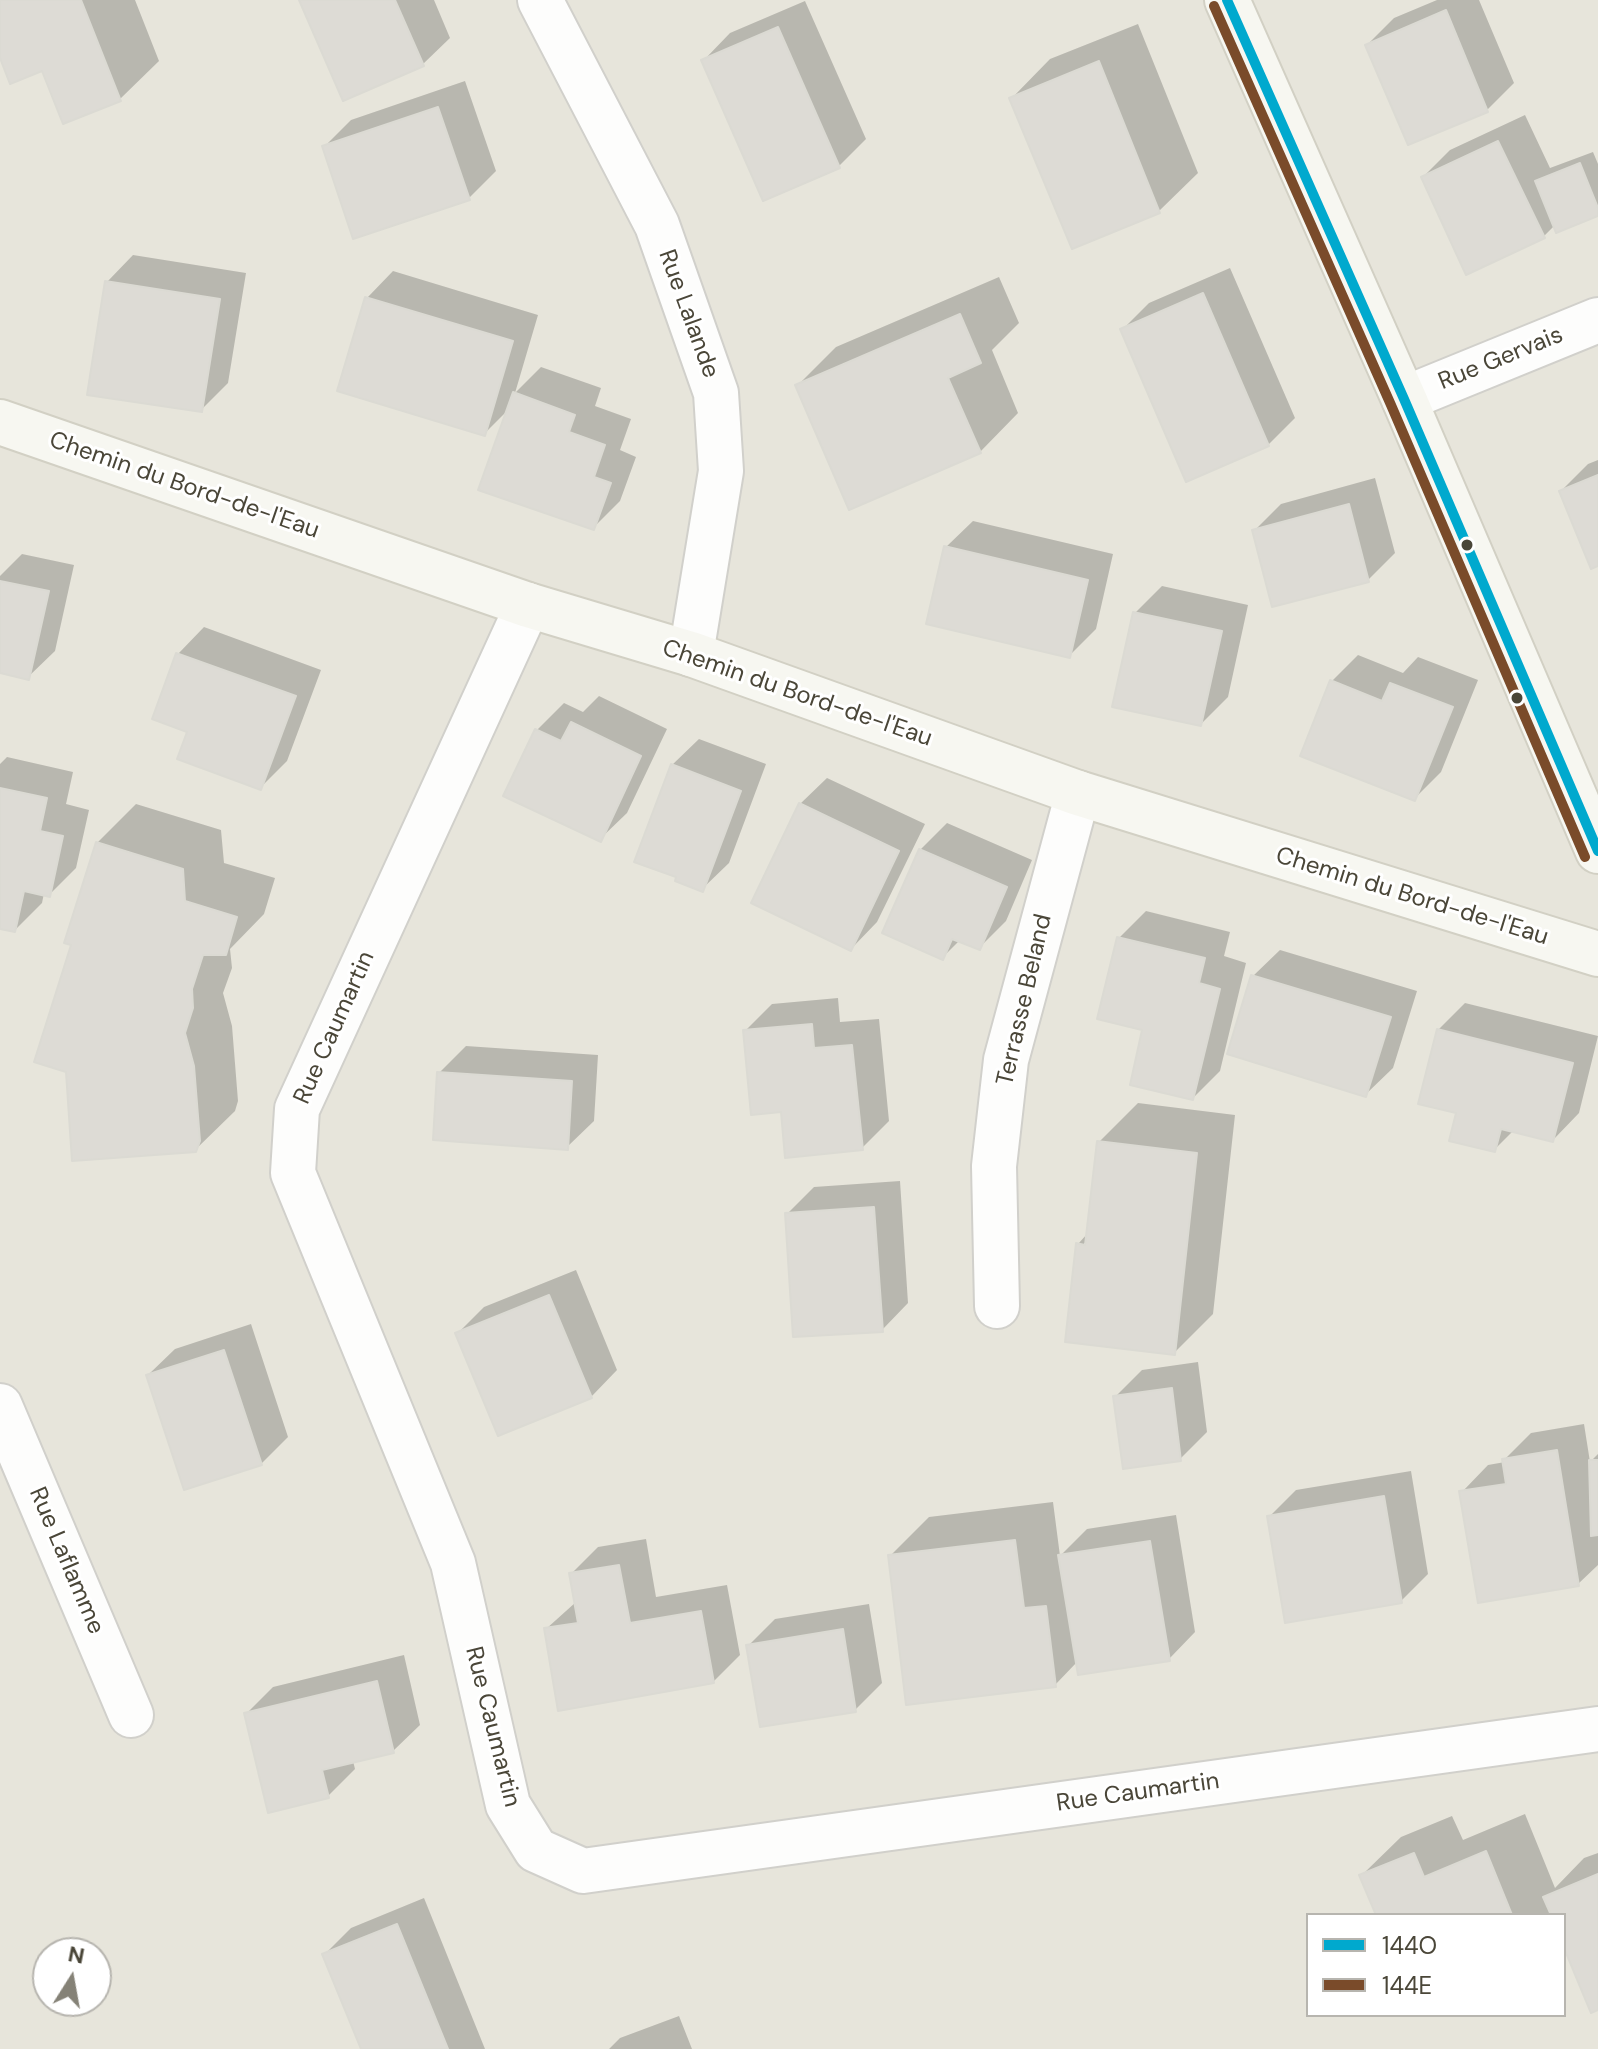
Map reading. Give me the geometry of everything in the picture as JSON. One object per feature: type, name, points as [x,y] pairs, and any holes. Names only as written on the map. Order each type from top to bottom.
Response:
[{"type":"street","name":"Rue Lalande","points":[[540,0],[657,225],[716,393],[721,471],[691,654]]},
{"type":"street","points":[[1227,0],[1404,399],[1598,851]]},
{"type":"street","name":"Rue Gervais","points":[[1404,399],[1598,320]]},
{"type":"street","name":"Chemin du Bord-de-l'Eau","points":[[0,422],[528,605],[691,654],[1078,793],[1598,954]]},
{"type":"street","name":"Rue Caumartin","points":[[528,605],[297,1109],[293,1173],[453,1563],[508,1805],[536,1850],[583,1871],[1598,1729]]},
{"type":"street","name":"Terrasse Beland","points":[[997,1306],[994,1166],[1006,1060],[1078,793]]},
{"type":"street","name":"Rue Laflamme","points":[[0,1406],[131,1715]]},
{"type":"shaded area","points":[[0,0],[1598,0],[1598,2049],[0,2049]]},
{"type":"building","points":[[0,0],[81,0],[121,101],[63,124],[42,71],[10,84],[0,58]]},
{"type":"building","points":[[299,0],[395,0],[424,66],[343,101]]},
{"type":"building","points":[[1446,10],[1488,112],[1408,145],[1365,45]]},
{"type":"building","points":[[778,27],[840,168],[763,201],[701,60]]},
{"type":"building","points":[[1099,61],[1160,213],[1072,249],[1009,98]]},
{"type":"building","points":[[438,107],[470,200],[353,239],[322,146]]},
{"type":"building","points":[[1498,141],[1545,238],[1466,275],[1421,177]]},
{"type":"building","points":[[1580,163],[1598,208],[1598,216],[1556,233],[1535,181]]},
{"type":"building","points":[[105,281],[220,299],[202,412],[87,395]]},
{"type":"building","points":[[1203,293],[1269,446],[1186,482],[1120,329]]},
{"type":"building","points":[[365,297],[513,341],[485,436],[337,391]]},
{"type":"building","points":[[960,314],[981,363],[948,378],[981,453],[849,510],[795,385]]},
{"type":"building","points":[[513,392],[575,415],[569,432],[605,445],[594,477],[611,483],[594,530],[478,490]]},
{"type":"building","points":[[1598,475],[1598,566],[1591,569],[1559,491]]},
{"type":"building","points":[[1349,504],[1369,582],[1272,607],[1252,530]]},
{"type":"building","points":[[944,546],[1088,580],[1070,658],[926,624]]},
{"type":"building","points":[[0,581],[49,591],[29,680],[0,673]]},
{"type":"building","points":[[1133,612],[1222,631],[1201,726],[1112,707]]},
{"type":"building","points":[[176,653],[296,696],[261,790],[177,759],[187,732],[152,719]]},
{"type":"building","points":[[1330,680],[1382,701],[1390,683],[1453,707],[1415,801],[1300,756]]},
{"type":"building","points":[[571,722],[641,756],[601,842],[503,796],[535,729],[561,741]]},
{"type":"building","points":[[671,764],[741,791],[703,892],[675,881],[676,877],[634,862]]},
{"type":"building","points":[[0,788],[47,798],[40,831],[63,836],[50,897],[24,891],[15,932],[0,929]]},
{"type":"building","points":[[799,803],[899,851],[851,951],[751,903]]},
{"type":"building","points":[[96,842],[183,869],[185,901],[237,917],[226,955],[203,955],[192,989],[193,1008],[185,1033],[194,1066],[200,1141],[196,1152],[72,1161],[66,1072],[34,1062],[71,945],[64,943]]},
{"type":"building","points":[[919,849],[1007,887],[980,950],[952,939],[943,960],[882,933]]},
{"type":"building","points":[[1117,937],[1205,958],[1199,983],[1220,989],[1193,1100],[1130,1085],[1142,1030],[1097,1019]]},
{"type":"building","points":[[1251,975],[1391,1017],[1366,1097],[1227,1054]]},
{"type":"building","points":[[812,1024],[814,1048],[852,1045],[863,1150],[785,1158],[781,1112],[751,1115],[743,1030]]},
{"type":"building","points":[[1437,1029],[1573,1063],[1553,1142],[1501,1129],[1495,1152],[1449,1141],[1456,1113],[1418,1104]]},
{"type":"building","points":[[437,1072],[572,1081],[568,1150],[433,1140]]},
{"type":"building","points":[[1097,1141],[1197,1153],[1175,1355],[1065,1342],[1076,1243],[1085,1245]]},
{"type":"building","points":[[874,1207],[883,1332],[793,1337],[785,1213]]},
{"type":"building","points":[[549,1295],[592,1398],[498,1436],[455,1333]]},
{"type":"building","points":[[224,1350],[262,1465],[184,1490],[146,1375]]},
{"type":"building","points":[[1172,1388],[1181,1461],[1123,1469],[1113,1396]]},
{"type":"building","points":[[1557,1450],[1579,1586],[1478,1603],[1459,1491],[1506,1484],[1502,1459]]},
{"type":"building","points":[[1589,1460],[1598,1460],[1598,1535],[1591,1536]]},
{"type":"building","points":[[1384,1496],[1402,1603],[1285,1623],[1267,1516]]},
{"type":"building","points":[[1015,1540],[1024,1608],[1046,1606],[1056,1687],[906,1705],[888,1555]]},
{"type":"building","points":[[1150,1541],[1170,1661],[1078,1675],[1058,1555]]},
{"type":"building","points":[[619,1565],[630,1623],[701,1611],[714,1683],[558,1711],[544,1628],[578,1623],[569,1573]]},
{"type":"building","points":[[843,1629],[856,1712],[760,1727],[746,1645]]},
{"type":"building","points":[[377,1681],[394,1753],[322,1770],[329,1798],[268,1813],[244,1713]]},
{"type":"building","points":[[1486,1851],[1511,1913],[1375,1913],[1359,1875],[1414,1853],[1424,1877]]},
{"type":"building","points":[[1598,1874],[1598,2010],[1591,2013],[1566,1953],[1566,1913],[1550,1913],[1543,1897]]},
{"type":"building","points":[[397,1924],[448,2049],[361,2049],[322,1954]]},
{"type":"transit line","name":"144O","points":[[1227,0],[1404,399],[1598,851]]},
{"type":"transit line","name":"144E","points":[[1214,6],[1391,405],[1585,857]]}]
